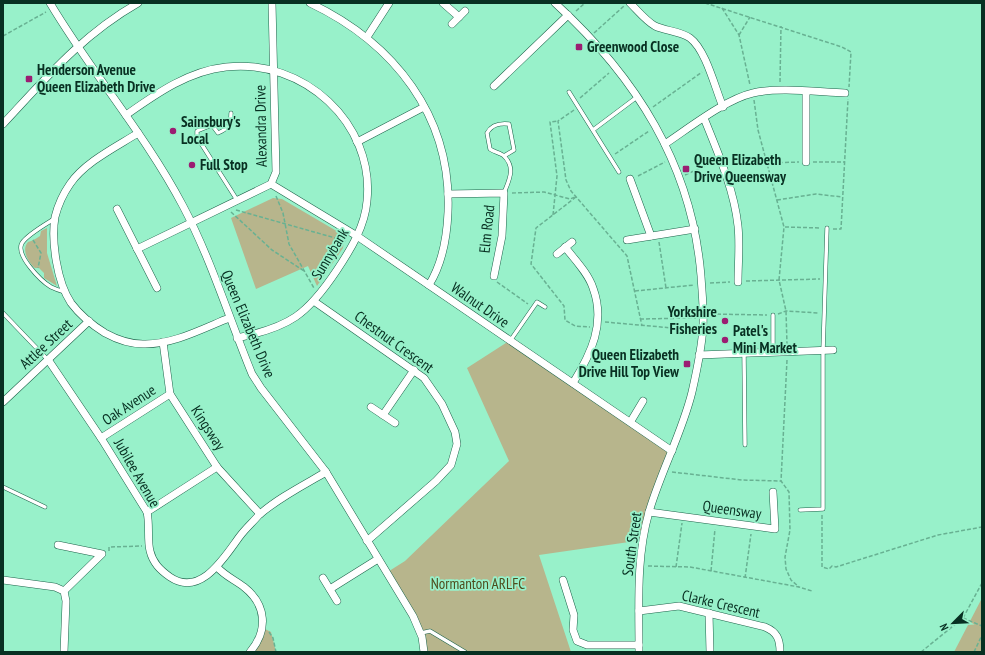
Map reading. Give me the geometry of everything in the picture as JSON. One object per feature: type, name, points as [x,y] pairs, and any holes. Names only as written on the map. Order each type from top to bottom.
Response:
[{"type":"street","points":[[3,124],[78,45],[116,15],[138,3]]},
{"type":"street","name":"Alexandra Drive","points":[[137,249],[271,184],[276,172],[272,3]]},
{"type":"street","points":[[310,3],[335,15],[367,37],[400,70],[424,107],[440,144],[448,194],[444,242],[435,275],[429,285]]},
{"type":"street","points":[[367,37],[389,3]]},
{"type":"street","points":[[444,3],[459,17]]},
{"type":"street","points":[[555,3],[590,37],[616,67],[638,96],[656,126],[672,158],[695,229],[702,284],[702,331],[691,394],[672,450]]},
{"type":"street","points":[[629,3],[654,25],[689,38],[696,45],[723,107]]},
{"type":"street","name":"Queen Elizabeth Drive","points":[[51,5],[138,133],[191,222],[252,374],[261,388],[326,472],[414,616],[421,633],[424,652]]},
{"type":"street","points":[[452,24],[465,11]]},
{"type":"street","points":[[494,86],[569,16]]},
{"type":"street","name":"Sunnybank","points":[[126,116],[166,88],[202,72],[225,67],[248,66],[274,71],[303,82],[330,101],[342,114],[357,142],[363,156],[368,185],[367,202],[363,220],[354,244],[317,299],[292,320],[280,326],[237,338]]},
{"type":"street","points":[[665,144],[704,118],[752,93],[779,91],[845,93]]},
{"type":"street","points":[[806,92],[806,162]]},
{"type":"street","points":[[357,142],[424,107]]},
{"type":"street","points":[[704,118],[721,158],[730,189],[738,226],[738,282]]},
{"type":"street","points":[[138,133],[80,173],[71,183],[63,196],[55,218],[56,257],[66,293],[78,311],[89,322],[111,336],[124,341],[142,344],[163,342],[182,337],[229,318]]},
{"type":"street","points":[[630,179],[654,236]]},
{"type":"street","name":"Walnut Drive","points":[[271,184],[357,236],[509,341],[631,421],[672,450]]},
{"type":"street","name":"Elm Road","points":[[448,194],[504,193],[502,236],[494,276]]},
{"type":"street","points":[[118,209],[157,288]]},
{"type":"street","points":[[627,240],[695,229]]},
{"type":"street","points":[[557,254],[572,242]]},
{"type":"street","points":[[565,247],[587,275],[593,287],[598,311],[598,325],[594,343],[573,384]]},
{"type":"street","name":"Chestnut Crescent","points":[[317,299],[414,370],[428,383],[442,404],[455,432],[457,444],[455,454],[451,465],[444,474],[367,541]]},
{"type":"street","name":"Attlee Street","points":[[3,402],[49,361],[89,322]]},
{"type":"street","name":"Kingsway","points":[[163,342],[170,394],[217,467],[260,514]]},
{"type":"street","points":[[699,355],[772,354],[833,350]]},
{"type":"street","name":"Jubilee Avenue","points":[[49,361],[101,438],[147,512],[150,526],[149,546],[154,563],[162,572],[172,579],[183,582],[194,581],[207,576],[217,567],[241,534],[260,514],[300,487],[326,472]]},
{"type":"street","points":[[383,416],[414,370]]},
{"type":"street","name":"Oak Avenue","points":[[101,438],[170,394]]},
{"type":"street","points":[[631,421],[643,401]]},
{"type":"street","points":[[370,407],[395,423]]},
{"type":"street","name":"South Street","points":[[563,580],[574,615],[573,630],[576,640],[587,645],[639,648],[640,566],[649,512],[672,450]]},
{"type":"street","points":[[147,512],[217,467]]},
{"type":"street","name":"Queensway","points":[[649,512],[775,529],[773,492]]},
{"type":"street","points":[[58,545],[102,554],[64,591]]},
{"type":"street","points":[[330,590],[378,559]]},
{"type":"street","points":[[217,567],[225,575],[244,587],[252,595],[259,606],[263,628],[260,637],[250,652]]},
{"type":"street","points":[[323,578],[336,601]]},
{"type":"street","points":[[3,580],[55,587],[64,591]]},
{"type":"street","points":[[64,591],[66,601],[64,652]]},
{"type":"street","name":"Clarke Crescent","points":[[639,611],[680,606],[772,630],[779,639],[780,652]]},
{"type":"street","points":[[709,613],[710,652]]},
{"type":"lane","points":[[569,92],[620,172]]},
{"type":"lane","points":[[593,130],[638,96]]},
{"type":"lane","points":[[231,113],[231,121],[225,130],[218,133],[212,126],[197,131],[198,137],[237,200]]},
{"type":"lane","points":[[504,156],[514,150],[509,124],[500,123],[490,128],[486,133],[490,149],[504,156],[511,167],[511,177],[504,193]]},
{"type":"lane","points":[[55,218],[22,242],[21,250],[26,262],[51,287],[66,293]]},
{"type":"lane","points":[[800,510],[822,509],[823,351],[827,228]]},
{"type":"lane","points":[[509,341],[537,302],[544,307]]},
{"type":"lane","points":[[3,313],[49,361]]},
{"type":"lane","points":[[772,354],[773,315]]},
{"type":"lane","points":[[744,354],[745,446]]},
{"type":"lane","points":[[3,487],[44,507]]},
{"type":"lane","points":[[421,633],[430,631],[465,652]]},
{"type":"path","points":[[569,16],[585,3]]},
{"type":"path","points":[[590,37],[629,3]]},
{"type":"path","points":[[3,36],[51,5]]},
{"type":"path","points":[[722,8],[739,36],[752,93],[758,130],[784,227],[779,280],[786,311],[787,353],[781,481],[789,492],[790,530],[786,557],[786,569],[791,580],[799,586]]},
{"type":"path","points":[[739,36],[750,17]]},
{"type":"path","points":[[779,91],[781,26]]},
{"type":"path","points":[[576,102],[616,67]]},
{"type":"path","points":[[647,111],[707,68]]},
{"type":"path","points":[[553,215],[557,176],[550,122],[558,121],[579,107]]},
{"type":"path","points":[[558,121],[568,187],[627,256],[642,326]]},
{"type":"path","points":[[610,157],[656,126]]},
{"type":"path","points":[[630,179],[672,158]]},
{"type":"path","points":[[679,178],[721,158]]},
{"type":"path","points":[[271,184],[285,223],[289,244],[317,299]]},
{"type":"path","points":[[504,193],[536,192],[570,199],[577,197]]},
{"type":"path","points":[[777,200],[816,194],[843,197]]},
{"type":"path","points":[[577,197],[536,228],[531,264],[564,306],[565,320],[576,326],[642,326],[702,331]]},
{"type":"path","points":[[224,206],[354,244]]},
{"type":"path","points":[[224,206],[272,250],[304,271]]},
{"type":"path","points":[[30,236],[40,253],[37,273]]},
{"type":"path","points":[[654,236],[666,288]]},
{"type":"path","points":[[494,276],[494,281],[533,307]]},
{"type":"path","points":[[635,291],[702,284],[825,279]]},
{"type":"path","points":[[640,319],[773,315],[786,311],[824,314]]},
{"type":"path","points":[[665,471],[742,480],[781,481]]},
{"type":"path","points":[[822,509],[822,567],[829,569],[832,566],[836,568],[938,535],[982,527]]},
{"type":"path","points":[[676,567],[683,516]]},
{"type":"path","points":[[711,571],[716,521]]},
{"type":"path","points":[[745,578],[752,526]]},
{"type":"path","points":[[109,553],[109,547],[149,546]]},
{"type":"path","points":[[640,566],[690,567],[745,578],[799,586],[812,591]]},
{"type":"path","points":[[921,652],[963,618],[982,583]]},
{"type":"path","points":[[963,618],[982,626]]},
{"type":"path","points":[[263,628],[271,632],[276,652]]},
{"type":"path","points":[[974,652],[982,635]]},
{"type":"green space","points":[[273,198],[282,199],[340,233],[344,240],[343,248],[317,286],[308,266],[256,289],[231,218]]},
{"type":"green space","points":[[47,228],[47,253],[57,286],[44,278],[44,273],[39,268],[35,268],[32,265],[25,252],[28,242],[40,236],[41,231]]},
{"type":"green space","name":"Normanton ARLFC","points":[[509,341],[672,451],[643,540],[539,555],[571,652],[424,652],[422,637],[386,573],[405,561],[509,461],[467,368]]},
{"type":"green space","points":[[982,598],[982,652],[954,652]]},
{"type":"green space","points":[[263,628],[271,632],[276,652],[250,652]]},
{"type":"place","name":"Greenwood Close","points":[[579,47]]},
{"type":"place","name":"Henderson Avenue Queen Elizabeth Drive","points":[[29,79]]},
{"type":"place","name":"Sainsbury's Local","points":[[173,131]]},
{"type":"place","name":"Full Stop","points":[[192,165]]},
{"type":"place","name":"Queen Elizabeth Drive Queensway","points":[[686,169]]},
{"type":"place","name":"Yorkshire Fisheries","points":[[725,321]]},
{"type":"place","name":"Patel's Mini Market","points":[[725,340]]},
{"type":"place","name":"Queen Elizabeth Drive Hill Top View","points":[[687,364]]}]
